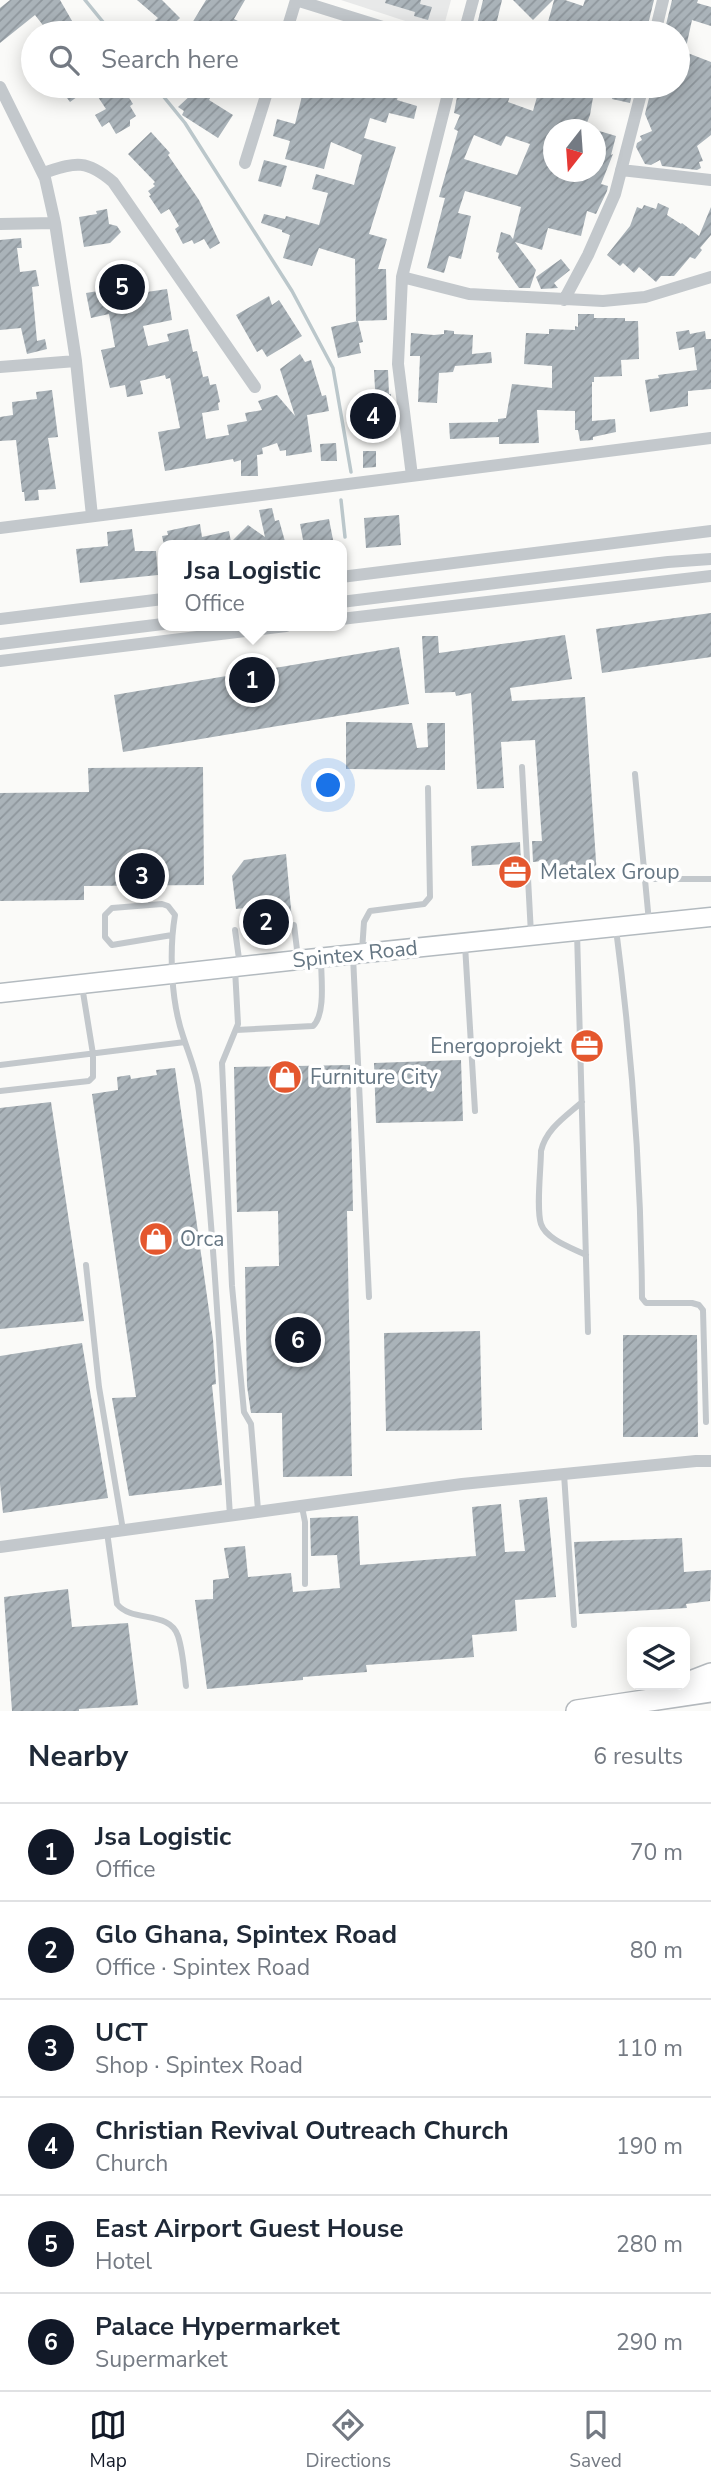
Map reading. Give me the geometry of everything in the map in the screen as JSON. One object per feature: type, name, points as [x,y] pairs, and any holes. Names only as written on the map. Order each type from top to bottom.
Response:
[{"type":"highway","points":[[690,1682],[711,1674]]},
{"type":"highway","points":[[638,1702],[669,1690]]},
{"type":"highway","points":[[577,1711],[711,1691]]},
{"type":"main road","name":"Spintex Road","points":[[0,993],[711,917]]},
{"type":"street","points":[[290,21],[296,0],[363,21]]},
{"type":"street","points":[[467,21],[472,0]]},
{"type":"street","points":[[658,21],[663,0]]},
{"type":"street","points":[[0,88],[43,173],[55,223],[76,361],[92,516]]},
{"type":"street","points":[[245,163],[265,98]]},
{"type":"street","points":[[412,476],[398,364],[402,277],[447,98]]},
{"type":"street","points":[[564,300],[588,255],[615,194],[640,98]]},
{"type":"street","points":[[43,173],[84,163],[97,168],[113,182],[255,387]]},
{"type":"street","points":[[621,170],[711,180]]},
{"type":"street","points":[[0,225],[55,223]]},
{"type":"street","points":[[402,277],[469,294],[564,300],[645,297],[711,277]]},
{"type":"street","points":[[0,367],[76,361]]},
{"type":"street","points":[[0,528],[711,438]]},
{"type":"street","points":[[347,576],[711,531]]},
{"type":"street","points":[[347,601],[711,559]]},
{"type":"street","points":[[347,619],[711,576]]},
{"type":"street","points":[[0,619],[158,599]]},
{"type":"street","points":[[0,644],[158,625]]},
{"type":"street","points":[[0,661],[245,631]]},
{"type":"street","points":[[0,1547],[258,1510],[564,1474],[711,1461]]},
{"type":"lane","points":[[522,767],[531,936]]},
{"type":"lane","points":[[635,774],[649,924]]},
{"type":"lane","points":[[369,1297],[358,953],[364,922],[370,911],[424,904],[430,897],[428,788]]},
{"type":"lane","points":[[645,879],[711,878]]},
{"type":"lane","points":[[172,934],[112,944],[105,937],[105,915],[112,908],[162,904],[169,906],[175,915],[172,974],[179,1022],[198,1082],[207,1167],[230,1516]]},
{"type":"lane","points":[[294,925],[298,960]]},
{"type":"lane","points":[[616,928],[629,1029],[636,1125],[642,1298],[646,1303],[691,1303],[699,1305],[703,1310],[706,1422]]},
{"type":"lane","points":[[235,930],[237,1024],[222,1063],[237,1340],[244,1412],[251,1424],[258,1510]]},
{"type":"lane","points":[[577,931],[588,1332]]},
{"type":"lane","points":[[465,943],[475,1111]]},
{"type":"lane","points":[[236,1030],[313,1026],[319,1020],[321,1010],[321,957]]},
{"type":"lane","points":[[0,1091],[89,1081],[94,1071],[93,1054],[81,984]]},
{"type":"lane","points":[[0,1065],[185,1042]]},
{"type":"lane","points":[[582,1102],[547,1134],[543,1141],[540,1214],[541,1226],[552,1236],[586,1255]]},
{"type":"lane","points":[[86,1265],[99,1387],[123,1530]]},
{"type":"lane","points":[[564,1474],[574,1625]]},
{"type":"lane","points":[[301,1505],[304,1522],[305,1584]]},
{"type":"lane","points":[[107,1531],[117,1604],[122,1611],[130,1615],[157,1618],[178,1634],[186,1686]]},
{"type":"shaded area","points":[[341,0],[451,0],[445,21],[405,21]]},
{"type":"building","points":[[10,0],[60,0],[72,21],[40,21],[35,15],[28,21],[21,21],[21,26],[0,43],[0,8]]},
{"type":"building","points":[[137,0],[162,0],[180,18],[177,21],[155,21],[158,18]]},
{"type":"building","points":[[206,0],[245,0],[234,19],[238,21],[193,21]]},
{"type":"building","points":[[386,0],[421,0],[420,4],[432,7],[428,20],[414,16],[415,12],[385,3]]},
{"type":"building","points":[[483,0],[502,0],[497,21],[478,21]]},
{"type":"building","points":[[513,0],[553,0],[533,20]]},
{"type":"building","points":[[554,0],[565,0],[583,6],[585,0],[654,0],[649,21],[548,21]]},
{"type":"building","points":[[672,0],[698,0],[697,3],[711,7],[711,26],[692,20],[690,29],[690,21],[667,21]]},
{"type":"building","points":[[690,54],[711,62],[711,135],[697,146],[703,161],[699,162],[701,168],[697,170],[662,166],[660,160],[651,165],[645,164],[636,147],[642,140],[640,136],[652,131],[645,114],[649,98],[690,98]]},
{"type":"building","points":[[99,98],[129,98],[133,104],[130,106],[136,116],[130,120],[130,126],[116,134],[109,122],[102,127],[95,115],[106,109]]},
{"type":"building","points":[[188,98],[210,98],[209,100],[233,115],[218,138],[182,115],[184,111],[178,107]]},
{"type":"building","points":[[302,98],[398,98],[417,106],[414,119],[389,113],[386,123],[370,118],[364,138],[396,147],[369,234],[387,239],[378,269],[386,269],[387,320],[356,321],[355,259],[319,248],[312,266],[283,258],[290,235],[261,223],[264,214],[285,219],[286,216],[319,225],[328,193],[312,189],[316,174],[354,185],[362,155],[331,142],[324,169],[285,159],[290,141],[273,136],[277,119],[295,124]]},
{"type":"building","points":[[457,98],[509,98],[508,102],[533,111],[537,98],[593,98],[588,119],[543,119],[543,182],[602,182],[601,184],[608,186],[607,191],[596,214],[587,211],[581,236],[548,228],[542,250],[515,242],[536,270],[530,288],[519,288],[496,252],[501,232],[513,239],[521,207],[465,191],[458,213],[471,216],[461,259],[449,256],[444,273],[427,268],[445,198],[439,197],[458,131],[454,129],[460,115],[454,113]],"holes":[[[474,135],[501,146],[506,136],[530,144],[517,175],[464,159]]]},
{"type":"building","points":[[612,98],[631,98],[630,103]]},
{"type":"building","points":[[151,132],[170,153],[168,155],[199,200],[220,243],[210,249],[204,239],[194,244],[192,240],[183,244],[175,229],[179,226],[169,209],[161,214],[149,196],[151,195],[148,191],[155,186],[155,182],[128,154]]},
{"type":"building","points":[[606,133],[616,136],[611,155],[613,154],[606,172]]},
{"type":"building","points":[[264,160],[287,166],[281,187],[258,181]]},
{"type":"building","points":[[658,203],[669,208],[667,215],[699,236],[711,207],[711,235],[695,259],[690,257],[674,276],[661,276],[656,282],[639,267],[634,273],[623,263],[620,266],[607,255],[630,226],[637,207],[642,209],[644,205],[656,209]]},
{"type":"building","points":[[107,209],[109,224],[117,226],[121,232],[110,243],[84,247],[79,217]]},
{"type":"building","points":[[21,238],[22,248],[17,248],[20,272],[36,270],[39,286],[32,287],[37,341],[45,339],[47,349],[27,354],[21,328],[0,330],[0,240]]},
{"type":"building","points":[[561,259],[570,270],[554,283],[558,288],[541,289],[536,277]]},
{"type":"building","points":[[127,278],[129,285],[135,284],[136,289],[146,287],[147,292],[167,289],[172,320],[143,326],[148,346],[169,341],[167,334],[188,329],[203,377],[208,376],[210,385],[216,384],[219,410],[202,413],[206,439],[229,435],[227,425],[247,421],[245,413],[262,410],[258,401],[277,395],[295,416],[280,369],[300,354],[305,362],[311,360],[322,396],[326,395],[329,411],[307,415],[312,452],[286,456],[286,450],[280,451],[277,443],[262,448],[263,454],[257,455],[258,476],[241,476],[241,460],[234,462],[233,459],[165,471],[158,432],[180,428],[170,378],[166,379],[165,375],[140,381],[143,394],[127,397],[125,385],[110,388],[101,350],[115,347],[109,314],[91,318],[86,293],[116,288],[114,280]]},
{"type":"building","points":[[269,296],[272,305],[279,300],[302,336],[267,357],[262,349],[257,352],[236,315]]},
{"type":"building","points":[[578,314],[594,314],[594,318],[625,318],[625,321],[638,321],[639,359],[621,360],[622,376],[594,377],[592,382],[592,421],[615,419],[616,432],[593,437],[593,440],[580,441],[578,430],[575,430],[575,411],[537,410],[539,443],[499,444],[499,437],[450,439],[449,423],[498,422],[498,419],[506,418],[512,384],[552,388],[552,366],[524,364],[526,333],[549,334],[549,329],[575,330],[575,326],[578,327]]},
{"type":"building","points":[[358,321],[363,342],[359,343],[361,353],[338,358],[331,327]]},
{"type":"building","points":[[444,330],[454,331],[454,334],[473,335],[472,354],[491,352],[492,363],[455,366],[453,372],[439,373],[437,403],[418,402],[420,356],[410,356],[411,333],[434,335],[444,334]]},
{"type":"building","points":[[689,330],[690,334],[705,331],[706,339],[711,339],[711,389],[688,391],[688,406],[650,412],[645,380],[659,378],[658,375],[697,370],[694,347],[679,350],[676,332]]},
{"type":"building","points":[[374,370],[388,370],[391,394],[391,405],[388,405],[389,428],[364,429],[364,407],[376,407]]},
{"type":"building","points":[[52,390],[58,437],[48,438],[56,489],[38,490],[39,500],[25,501],[16,440],[0,441],[0,417],[13,415],[12,402],[37,399],[36,392]]},
{"type":"building","points":[[336,443],[337,461],[321,461],[320,444]]},
{"type":"building","points":[[363,451],[376,451],[376,467],[363,468]]},
{"type":"building","points":[[272,508],[275,521],[279,520],[285,540],[233,540],[248,525],[265,537],[259,510]]},
{"type":"building","points":[[399,515],[401,545],[366,548],[364,518]]},
{"type":"building","points":[[329,519],[333,540],[303,540],[300,524]]},
{"type":"building","points":[[200,524],[202,537],[229,531],[231,540],[163,540],[162,536],[168,535],[167,531]]},
{"type":"building","points":[[132,529],[135,551],[156,551],[158,575],[80,583],[76,549],[108,546],[107,532]]},
{"type":"building","points":[[711,613],[711,657],[602,673],[596,629]]},
{"type":"building","points":[[565,635],[572,679],[510,688],[512,701],[585,697],[597,876],[544,879],[543,861],[533,862],[532,841],[542,841],[535,740],[501,742],[504,788],[477,789],[471,693],[456,696],[455,692],[425,693],[422,636],[438,636],[439,653]]},
{"type":"building","points":[[399,647],[409,704],[123,752],[114,695]]},
{"type":"building","points":[[346,722],[412,723],[417,748],[428,747],[427,723],[445,723],[445,770],[346,769]]},
{"type":"building","points":[[203,767],[204,885],[84,886],[84,900],[0,901],[0,793],[89,792],[88,768]]},
{"type":"building","points":[[520,842],[521,863],[472,866],[471,846]]},
{"type":"building","points":[[286,854],[292,920],[275,922],[273,905],[236,909],[232,876],[244,860]]},
{"type":"building","points":[[461,1060],[463,1121],[376,1123],[374,1063]]},
{"type":"building","points":[[350,1065],[353,1211],[347,1211],[352,1476],[283,1477],[282,1413],[251,1413],[247,1386],[245,1267],[279,1266],[278,1211],[237,1212],[234,1067]]},
{"type":"building","name":"Orca","points":[[175,1068],[213,1339],[216,1384],[212,1385],[222,1485],[129,1496],[112,1398],[136,1397],[92,1094],[118,1090],[117,1077],[130,1075],[131,1079],[157,1075],[156,1070]]},
{"type":"building","points":[[51,1102],[84,1321],[0,1329],[0,1108]]},
{"type":"building","points":[[480,1331],[482,1430],[386,1431],[384,1333]]},
{"type":"building","points":[[623,1335],[697,1335],[698,1437],[623,1437]]},
{"type":"building","points":[[82,1343],[108,1498],[3,1513],[0,1484],[0,1356]]},
{"type":"building","points":[[547,1497],[556,1597],[515,1600],[517,1631],[472,1635],[474,1657],[366,1665],[367,1672],[207,1689],[195,1600],[213,1599],[213,1580],[229,1578],[224,1548],[245,1546],[248,1577],[291,1573],[293,1592],[340,1588],[337,1555],[311,1556],[310,1518],[358,1516],[360,1565],[476,1556],[472,1507],[501,1504],[505,1552],[525,1551],[519,1500]]},
{"type":"building","points":[[682,1538],[684,1572],[711,1570],[710,1601],[686,1604],[687,1608],[579,1614],[574,1542]]},
{"type":"building","points":[[68,1589],[72,1627],[128,1623],[138,1705],[79,1711],[12,1711],[4,1597]]},
{"type":"waterway","points":[[85,0],[102,21]]},
{"type":"waterway","points":[[165,98],[185,123],[292,291],[333,368],[351,472]]},
{"type":"waterway","points":[[341,500],[345,537]]},
{"type":"place","name":"East Airport Guest House","points":[[122,287]]},
{"type":"place","name":"Christian Revival Outreach Church","points":[[373,416]]},
{"type":"place","name":"Jsa Logistic","points":[[252,680]]},
{"type":"place","name":"Metalex Group","points":[[515,872]]},
{"type":"place","name":"UCT","points":[[142,876]]},
{"type":"place","name":"Glo Ghana, Spintex Road","points":[[266,922]]},
{"type":"place","name":"Energoprojekt","points":[[587,1046]]},
{"type":"place","name":"Furniture City","points":[[285,1077]]},
{"type":"place","name":"Orca","points":[[156,1239]]},
{"type":"place","name":"Palace Hypermarket","points":[[298,1340]]}]
